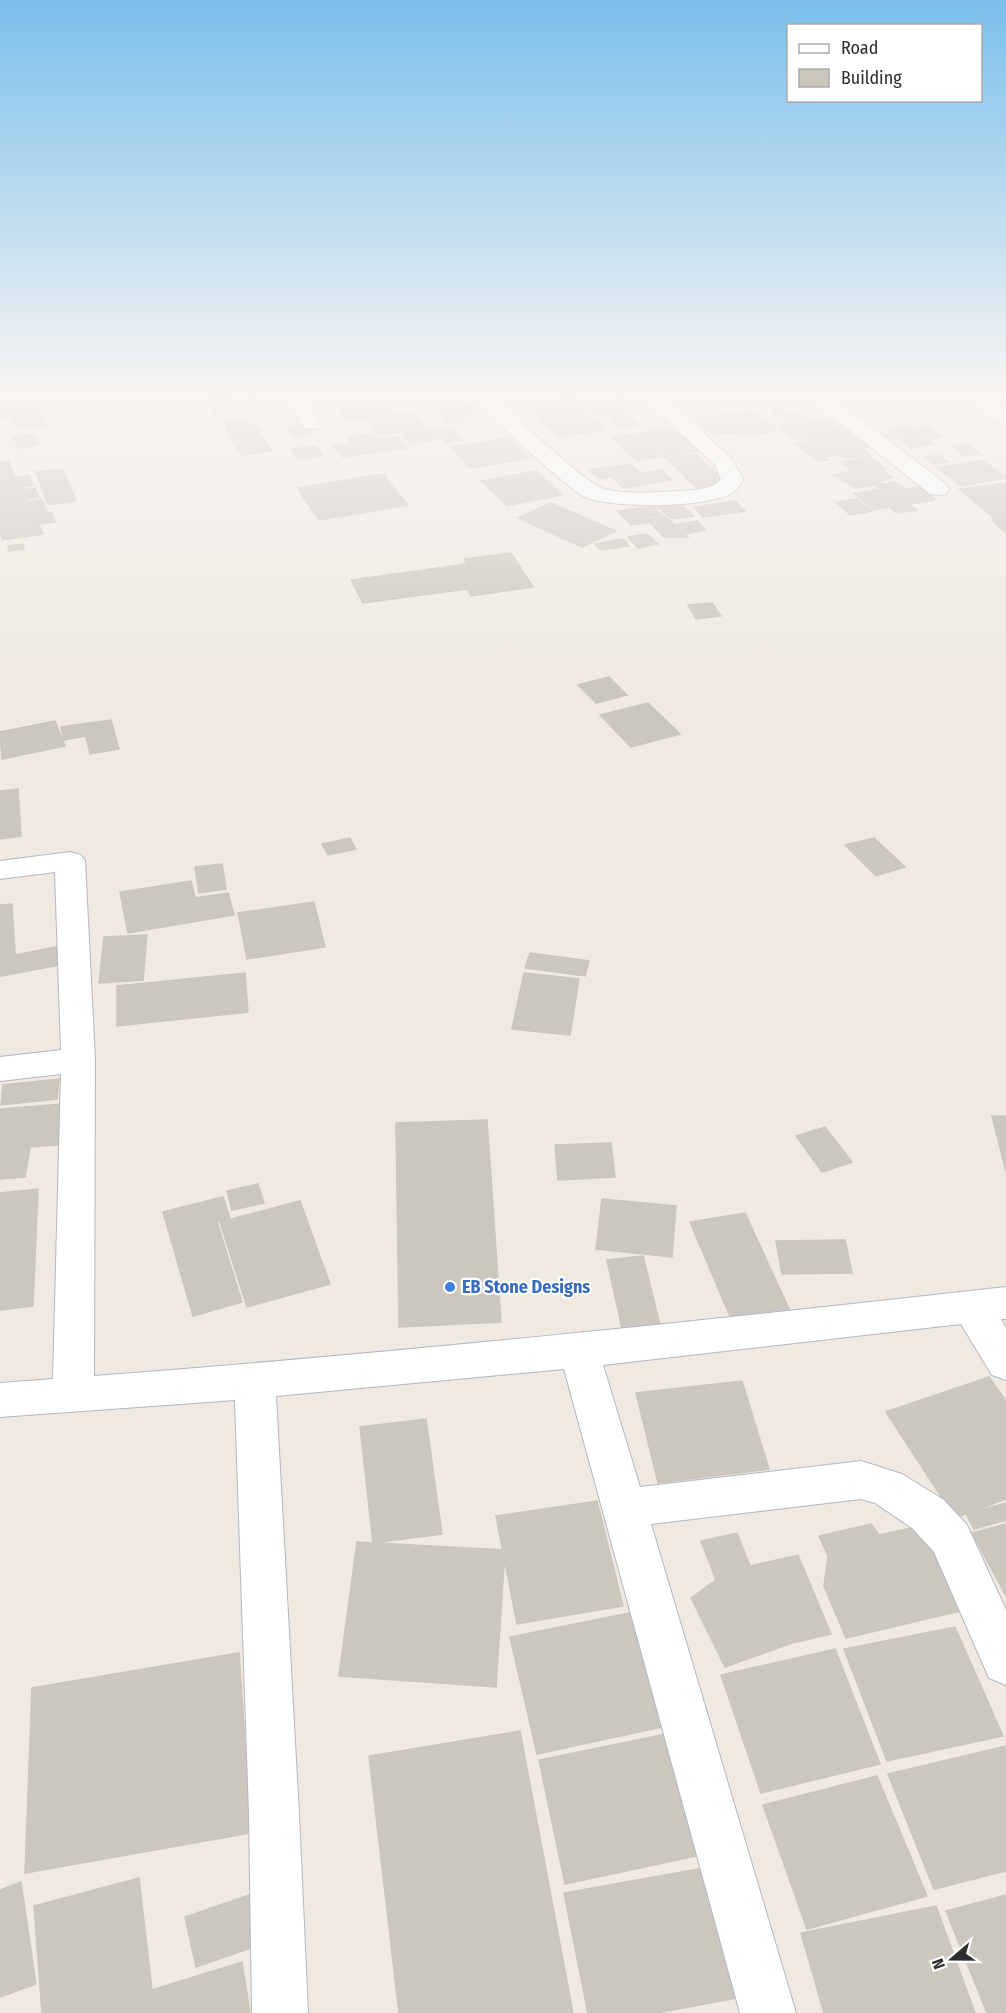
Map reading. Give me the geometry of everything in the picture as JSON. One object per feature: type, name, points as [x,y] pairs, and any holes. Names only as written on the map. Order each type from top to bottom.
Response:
[{"type":"street","points":[[587,489],[601,495],[644,499],[688,496],[724,489]]},
{"type":"street","points":[[0,870],[70,861],[78,1060],[73,1396]]},
{"type":"street","points":[[0,1069],[78,1060]]},
{"type":"street","points":[[0,1400],[255,1381],[579,1351],[989,1305],[1006,1363]]},
{"type":"street","points":[[579,1351],[626,1508],[768,2013]]},
{"type":"street","points":[[255,1381],[274,1814],[280,2013]]},
{"type":"street","points":[[626,1508],[861,1480],[887,1487],[928,1514],[951,1539],[1006,1662]]},
{"type":"building","points":[[0,489],[35,489],[39,497],[26,500],[27,502],[42,500],[48,513],[35,515],[43,534],[3,540],[0,533]]},
{"type":"building","points":[[42,489],[71,489],[76,501],[48,505]]},
{"type":"building","points":[[298,489],[395,489],[408,505],[319,520]]},
{"type":"building","points":[[489,489],[556,489],[563,495],[507,506]]},
{"type":"building","points":[[881,489],[922,489],[936,500],[909,504],[917,510],[897,513],[889,507],[874,510],[854,493]]},
{"type":"building","points":[[959,489],[1006,489],[1006,517],[994,518]]},
{"type":"building","points":[[857,499],[872,511],[850,515],[836,502]]},
{"type":"building","points":[[735,501],[745,511],[703,517],[694,507]]},
{"type":"building","points":[[678,502],[694,516],[672,519],[656,506]]},
{"type":"building","points":[[551,503],[616,531],[582,547],[518,518]]},
{"type":"building","points":[[653,506],[661,515],[644,517],[649,523],[631,525],[618,511]]},
{"type":"building","points":[[52,513],[55,522],[40,524],[37,515]]},
{"type":"building","points":[[665,516],[674,524],[655,527],[647,519]]},
{"type":"building","points":[[1006,518],[1006,533],[992,520]]},
{"type":"building","points":[[697,521],[706,530],[684,534],[688,537],[664,537],[655,528]]},
{"type":"building","points":[[647,534],[658,544],[638,548],[628,537]]},
{"type":"building","points":[[623,539],[629,546],[601,550],[595,544]]},
{"type":"building","points":[[23,544],[24,549],[9,551],[8,546]]},
{"type":"building","points":[[511,553],[533,587],[471,596],[467,589],[363,603],[351,580],[467,564],[464,559]]},
{"type":"building","points":[[712,603],[721,616],[696,619],[688,605]]},
{"type":"building","points":[[609,677],[627,695],[596,703],[578,685]]},
{"type":"building","points":[[648,703],[680,734],[631,747],[600,715]]},
{"type":"building","points":[[111,720],[119,749],[90,754],[86,736],[64,740],[61,727]]},
{"type":"building","points":[[55,721],[65,746],[2,759],[0,732]]},
{"type":"building","points":[[18,789],[21,836],[0,839],[0,791]]},
{"type":"building","points":[[350,838],[356,849],[328,855],[322,844]]},
{"type":"building","points":[[874,838],[905,867],[876,876],[845,845]]},
{"type":"building","points":[[222,864],[226,889],[199,893],[195,867]]},
{"type":"building","points":[[191,881],[195,898],[228,893],[234,915],[128,933],[120,892]]},
{"type":"building","points":[[314,902],[325,947],[247,959],[238,913]]},
{"type":"building","points":[[12,904],[15,955],[0,957],[0,905]]},
{"type":"building","points":[[147,935],[143,980],[99,983],[104,937]]},
{"type":"building","points":[[61,946],[65,964],[1,976],[0,958]]},
{"type":"building","points":[[530,953],[589,961],[585,976],[525,968]]},
{"type":"building","points":[[245,973],[248,1012],[117,1026],[117,986]]},
{"type":"building","points":[[524,973],[579,979],[570,1035],[512,1029]]},
{"type":"building","points":[[59,1079],[57,1099],[1,1105],[3,1085]]},
{"type":"building","points":[[63,1104],[58,1145],[0,1149],[0,1109]]},
{"type":"building","points":[[992,1116],[1006,1116],[1006,1171]]},
{"type":"building","points":[[487,1120],[501,1322],[399,1327],[396,1123]]},
{"type":"building","points":[[825,1127],[852,1162],[822,1172],[796,1136]]},
{"type":"building","points":[[611,1143],[615,1177],[558,1180],[555,1145]]},
{"type":"building","points":[[30,1148],[25,1177],[0,1179],[0,1150]]},
{"type":"building","points":[[258,1184],[264,1203],[232,1210],[227,1191]]},
{"type":"building","points":[[38,1189],[33,1306],[0,1310],[0,1193]]},
{"type":"building","points":[[223,1197],[230,1218],[217,1222],[242,1302],[193,1316],[163,1212]]},
{"type":"building","points":[[602,1199],[676,1206],[672,1257],[596,1249]]},
{"type":"building","points":[[300,1201],[330,1284],[247,1307],[220,1222]]},
{"type":"building","points":[[745,1213],[795,1322],[737,1333],[690,1222]]},
{"type":"building","points":[[845,1240],[852,1273],[782,1274],[776,1241]]},
{"type":"building","points":[[643,1256],[661,1329],[623,1333],[607,1260]]},
{"type":"building","points":[[989,1377],[1006,1401],[1006,1499],[955,1518],[886,1412]]},
{"type":"building","points":[[742,1381],[769,1469],[658,1483],[636,1393]]},
{"type":"building","points":[[426,1419],[442,1534],[373,1543],[360,1427]]},
{"type":"building","points":[[597,1501],[623,1606],[517,1624],[496,1516]]},
{"type":"building","points":[[1006,1503],[1006,1520],[974,1529],[966,1514]]},
{"type":"building","points":[[871,1524],[879,1535],[920,1526],[960,1611],[846,1638],[824,1586],[828,1556],[819,1536]]},
{"type":"building","points":[[1006,1524],[1006,1596],[972,1533]]},
{"type":"building","points":[[737,1533],[750,1566],[798,1555],[831,1634],[792,1643],[725,1667],[691,1598],[716,1580],[701,1541]]},
{"type":"building","points":[[357,1542],[505,1550],[496,1687],[339,1676]]},
{"type":"building","points":[[634,1612],[667,1726],[537,1754],[510,1637]]},
{"type":"building","points":[[955,1627],[1003,1736],[887,1761],[844,1649]]},
{"type":"building","points":[[835,1649],[880,1764],[761,1793],[721,1675]]},
{"type":"building","points":[[239,1653],[251,1833],[25,1873],[32,1688]]},
{"type":"building","points":[[520,1731],[573,2013],[399,2013],[369,1756]]},
{"type":"building","points":[[680,1731],[715,1852],[565,1884],[539,1760]]},
{"type":"building","points":[[1006,1746],[1006,1871],[934,1889],[888,1774]]},
{"type":"building","points":[[877,1776],[927,1896],[807,1929],[763,1805]]},
{"type":"building","points":[[720,1865],[753,1995],[657,2013],[588,2013],[564,1893]]},
{"type":"building","points":[[139,1878],[152,1990],[242,1962],[250,2013],[42,2013],[34,1906]]},
{"type":"building","points":[[21,1882],[36,1984],[0,1997],[0,1890]]},
{"type":"building","points":[[252,1894],[263,1944],[196,1967],[185,1917]]},
{"type":"building","points":[[1006,1895],[1006,2013],[987,2013],[946,1911]]},
{"type":"building","points":[[936,1906],[975,2013],[824,2013],[801,1933]]},
{"type":"place","name":"EB Stone Designs","points":[[450,1287]]}]
